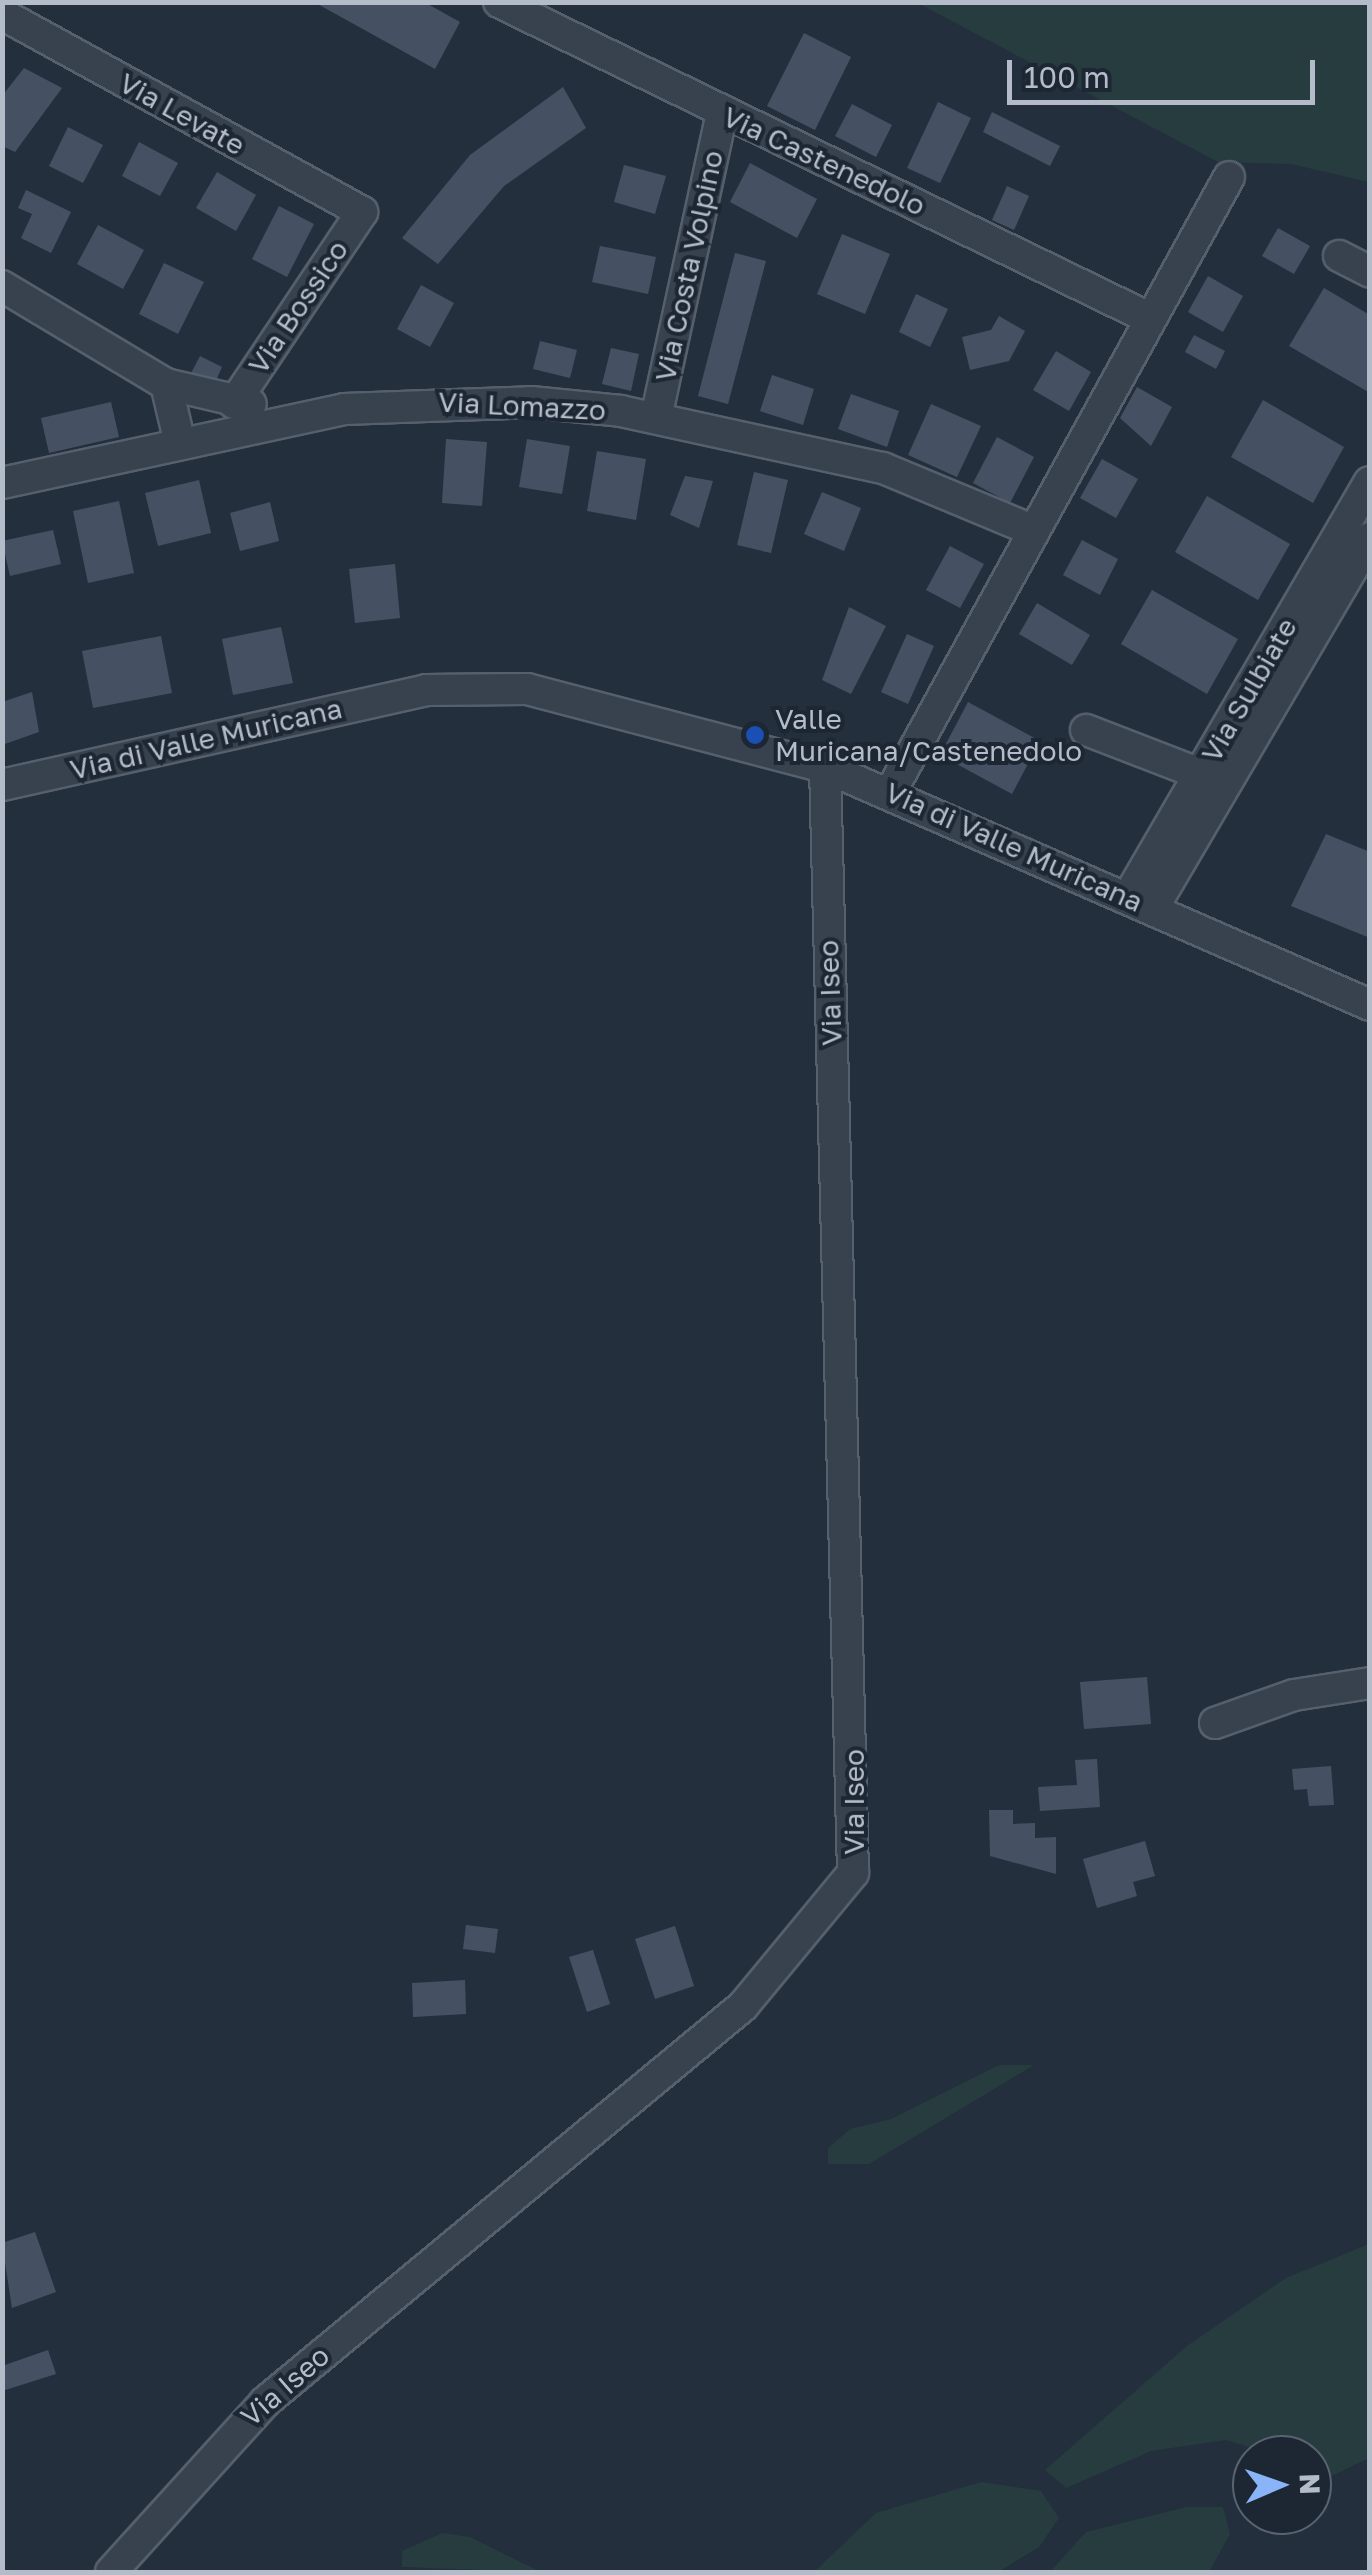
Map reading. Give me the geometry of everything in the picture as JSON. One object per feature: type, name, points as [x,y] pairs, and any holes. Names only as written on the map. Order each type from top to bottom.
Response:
[{"type":"street","name":"Via Castenedolo","points":[[499,2],[722,114],[1150,318]]},
{"type":"street","name":"Via Levate","points":[[2,14],[362,212]]},
{"type":"street","name":"Via Costa Volpino","points":[[656,418],[722,114]]},
{"type":"street","points":[[890,793],[1229,177]]},
{"type":"street","name":"Via Bossico","points":[[234,403],[362,212]]},
{"type":"street","points":[[1340,256],[1370,272]]},
{"type":"street","points":[[2,286],[166,384],[234,403],[344,410]]},
{"type":"street","points":[[166,384],[180,443]]},
{"type":"street","name":"Via Lomazzo","points":[[2,483],[344,410],[478,400],[656,418],[883,468],[1032,530]]},
{"type":"street","name":"Via Sulbiate","points":[[1141,903],[1295,638],[1357,541],[1370,482]]},
{"type":"street","name":"Via di Valle Muricana","points":[[2,785],[478,685],[637,713],[825,767],[1370,1005]]},
{"type":"street","points":[[1086,730],[1213,778]]},
{"type":"street","name":"Via Iseo","points":[[111,2572],[265,2402],[743,2006],[853,1873],[825,767]]},
{"type":"street","points":[[1215,1723],[1294,1695],[1370,1683]]},
{"type":"green space","points":[[918,3],[1369,3],[1369,182],[1291,164],[1218,162]]},
{"type":"green space","points":[[999,2065],[1034,2065],[869,2164],[828,2164],[828,2148],[850,2129],[891,2119]]},
{"type":"green space","points":[[1369,2244],[1369,2458],[1332,2476],[1332,2435],[1232,2435],[1232,2442],[1151,2451],[1066,2488],[1045,2470],[1187,2346],[1286,2278]]},
{"type":"green space","points":[[981,2482],[1041,2491],[1059,2518],[1039,2547],[998,2572],[814,2572],[876,2513]]},
{"type":"green space","points":[[1186,2507],[1223,2507],[1230,2534],[1209,2572],[1050,2572],[1086,2532]]},
{"type":"green space","points":[[442,2533],[470,2537],[541,2572],[402,2567],[402,2551]]},
{"type":"building","points":[[314,2],[424,2],[460,22],[435,69]]},
{"type":"building","points":[[804,33],[851,57],[815,130],[767,106]]},
{"type":"building","points":[[24,68],[62,88],[15,152],[2,146],[2,96]]},
{"type":"building","points":[[563,87],[586,128],[504,186],[438,264],[402,238],[470,155]]},
{"type":"building","points":[[938,102],[971,118],[940,183],[907,168]]},
{"type":"building","points":[[852,104],[892,125],[876,157],[835,136]]},
{"type":"building","points":[[992,112],[1060,146],[1050,166],[983,132]]},
{"type":"building","points":[[68,127],[103,145],[83,183],[49,166]]},
{"type":"building","points":[[139,142],[178,163],[160,196],[122,176]]},
{"type":"building","points":[[750,163],[817,199],[797,238],[730,202]]},
{"type":"building","points":[[624,165],[666,176],[655,214],[614,202]]},
{"type":"building","points":[[217,172],[256,195],[236,231],[196,208]]},
{"type":"building","points":[[1007,186],[1029,196],[1014,230],[992,220]]},
{"type":"building","points":[[26,190],[71,212],[51,253],[21,238],[32,214],[18,208]]},
{"type":"building","points":[[279,206],[314,224],[287,277],[252,259]]},
{"type":"building","points":[[98,225],[144,250],[123,289],[77,264]]},
{"type":"building","points":[[1278,228],[1310,246],[1294,274],[1262,256]]},
{"type":"building","points":[[842,234],[890,254],[865,314],[817,294]]},
{"type":"building","points":[[600,246],[656,257],[648,294],[592,282]]},
{"type":"building","points":[[735,253],[766,261],[728,404],[698,396]]},
{"type":"building","points":[[164,263],[204,282],[178,334],[139,314]]},
{"type":"building","points":[[1208,276],[1243,296],[1223,332],[1188,312]]},
{"type":"building","points":[[421,285],[454,303],[430,347],[397,329]]},
{"type":"building","points":[[1324,288],[1370,315],[1370,393],[1289,346]]},
{"type":"building","points":[[916,294],[948,309],[930,347],[899,332]]},
{"type":"building","points":[[999,316],[1025,331],[1009,361],[970,370],[962,337],[991,330]]},
{"type":"building","points":[[1194,335],[1225,351],[1216,369],[1185,352]]},
{"type":"building","points":[[540,341],[577,350],[570,378],[533,369]]},
{"type":"building","points":[[611,348],[639,354],[631,391],[602,384]]},
{"type":"building","points":[[1056,351],[1091,372],[1069,411],[1033,390]]},
{"type":"building","points":[[200,356],[222,367],[213,387],[190,375]]},
{"type":"building","points":[[772,375],[814,389],[803,425],[760,411]]},
{"type":"building","points":[[1137,387],[1172,407],[1151,446],[1120,418]]},
{"type":"building","points":[[851,394],[899,411],[887,447],[838,429]]},
{"type":"building","points":[[1263,400],[1344,447],[1313,503],[1231,457]]},
{"type":"building","points":[[111,402],[119,437],[49,453],[41,418]]},
{"type":"building","points":[[931,404],[981,426],[957,477],[908,455]]},
{"type":"building","points":[[997,437],[1034,457],[1010,503],[973,483]]},
{"type":"building","points":[[446,439],[487,442],[482,506],[442,503]]},
{"type":"building","points":[[527,439],[570,446],[562,494],[519,487]]},
{"type":"building","points":[[597,451],[646,459],[636,520],[587,511]]},
{"type":"building","points":[[1102,459],[1138,479],[1116,518],[1080,498]]},
{"type":"building","points":[[754,472],[788,480],[771,553],[737,545]]},
{"type":"building","points":[[685,476],[713,481],[699,528],[670,515]]},
{"type":"building","points":[[199,480],[211,533],[158,546],[145,493]]},
{"type":"building","points":[[822,492],[861,508],[844,551],[804,534]]},
{"type":"building","points":[[1207,496],[1290,544],[1258,600],[1175,552]]},
{"type":"building","points":[[119,501],[134,573],[88,583],[73,511]]},
{"type":"building","points":[[270,502],[279,541],[240,551],[230,513]]},
{"type":"building","points":[[53,530],[61,564],[10,576],[2,541]]},
{"type":"building","points":[[1082,540],[1118,559],[1100,595],[1063,575]]},
{"type":"building","points":[[950,546],[984,564],[960,608],[926,590]]},
{"type":"building","points":[[395,564],[400,618],[355,623],[349,569]]},
{"type":"building","points":[[1152,590],[1238,639],[1207,694],[1121,644]]},
{"type":"building","points":[[1037,603],[1090,635],[1072,665],[1019,634]]},
{"type":"building","points":[[849,607],[886,626],[851,694],[822,680]]},
{"type":"building","points":[[281,627],[293,683],[233,695],[222,639]]},
{"type":"building","points":[[907,634],[934,646],[908,704],[881,692]]},
{"type":"building","points":[[161,636],[172,693],[93,708],[82,651]]},
{"type":"building","points":[[32,692],[39,732],[2,745],[2,702]]},
{"type":"building","points":[[968,702],[1040,741],[1012,794],[940,755]]},
{"type":"building","points":[[1326,834],[1370,852],[1370,938],[1291,906]]},
{"type":"building","points":[[1147,1677],[1151,1724],[1084,1729],[1080,1682]]},
{"type":"building","points":[[1097,1759],[1100,1807],[1040,1811],[1038,1787],[1077,1785],[1075,1760]]},
{"type":"building","points":[[1331,1766],[1334,1805],[1309,1806],[1307,1789],[1294,1790],[1292,1769]]},
{"type":"building","points":[[989,1810],[1013,1810],[1013,1824],[1035,1823],[1035,1838],[1056,1837],[1056,1874],[990,1856]]},
{"type":"building","points":[[1145,1841],[1155,1876],[1133,1882],[1137,1896],[1097,1908],[1083,1859]]},
{"type":"building","points":[[466,1925],[498,1929],[495,1953],[463,1949]]},
{"type":"building","points":[[675,1926],[694,1986],[655,1999],[635,1939]]},
{"type":"building","points":[[593,1950],[610,2004],[587,2012],[569,1957]]},
{"type":"building","points":[[465,1980],[466,2014],[413,2017],[412,1983]]},
{"type":"building","points":[[35,2232],[56,2292],[12,2308],[2,2243]]},
{"type":"building","points":[[48,2350],[56,2374],[2,2391],[2,2366]]},
{"type":"place","name":"Valle Muricana/Castenedolo","points":[[755,735]]}]
